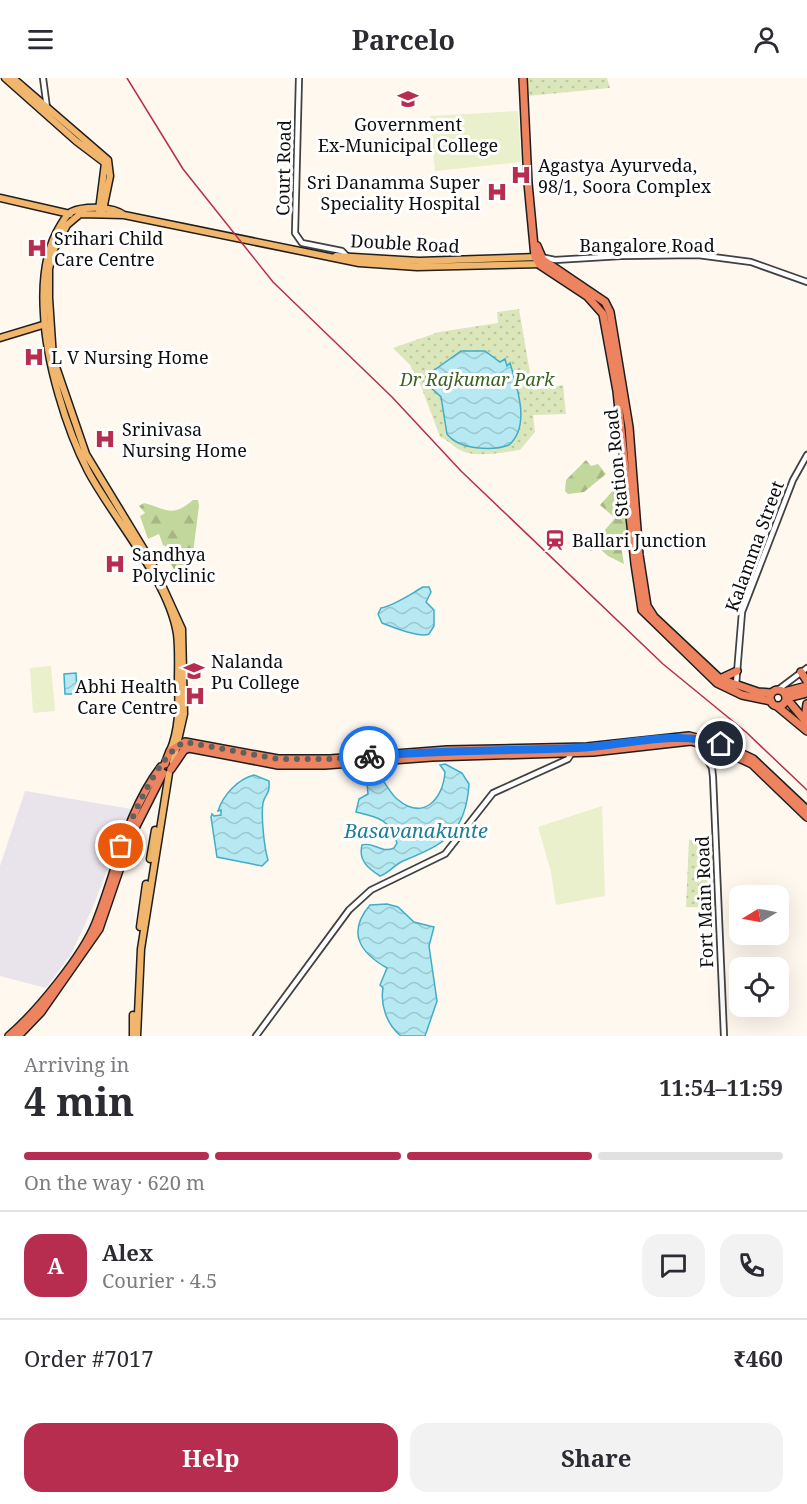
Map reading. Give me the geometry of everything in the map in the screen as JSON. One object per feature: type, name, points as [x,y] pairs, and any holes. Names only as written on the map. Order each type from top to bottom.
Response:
[{"type":"highway","points":[[524,78],[529,178],[544,260]]},
{"type":"highway","name":"Station Road","points":[[544,260],[587,296],[603,314],[617,391],[643,604]]},
{"type":"highway","name":"Station Road","points":[[544,260],[605,303],[610,312],[629,427],[643,604]]},
{"type":"highway","points":[[643,604],[720,679],[736,689]]},
{"type":"highway","points":[[643,604],[650,620],[717,683],[736,689],[780,695],[806,691]]},
{"type":"highway","points":[[804,670],[807,681]]},
{"type":"highway","points":[[720,679],[737,671]]},
{"type":"highway","points":[[780,695],[778,706],[807,731]]},
{"type":"highway","points":[[780,695],[806,721]]},
{"type":"highway","points":[[806,721],[807,704]]},
{"type":"highway","points":[[573,751],[689,736],[752,764],[807,817]]},
{"type":"highway","points":[[9,1036],[34,1012],[88,938],[126,832],[151,782],[167,769],[170,752],[185,745],[278,765],[325,765],[573,751],[698,740],[753,759],[807,810]]},
{"type":"highway","points":[[18,1036],[41,1012],[99,929],[130,838],[153,790],[185,745]]},
{"type":"highway","points":[[153,790],[165,789]]},
{"type":"main road","points":[[5,78],[76,141],[105,163],[101,211]]},
{"type":"main road","points":[[13,78],[108,160],[111,170],[108,194],[101,211]]},
{"type":"main road","points":[[108,194],[115,210]]},
{"type":"main road","points":[[0,198],[76,215],[101,211],[336,256]]},
{"type":"main road","points":[[69,213],[115,210],[124,215]]},
{"type":"main road","points":[[69,213],[52,242],[45,264],[47,324],[53,374],[87,468],[138,550],[165,600],[177,632],[179,731],[185,745]]},
{"type":"main road","points":[[76,215],[62,232],[51,258],[47,324],[51,344],[86,454],[151,561],[177,615],[184,652],[179,731],[170,752]]},
{"type":"main road","name":"Double Road","points":[[336,256],[419,261],[544,260]]},
{"type":"main road","name":"Double Road","points":[[336,256],[346,261],[404,267],[544,260]]},
{"type":"main road","points":[[0,338],[47,324]]},
{"type":"main road","points":[[135,1036],[141,949],[167,769]]},
{"type":"main road","points":[[135,1036],[143,901],[160,803],[165,789]]},
{"type":"street","points":[[43,78],[49,116]]},
{"type":"street","name":"Court Road","points":[[299,78],[295,233],[302,243],[342,251],[347,256]]},
{"type":"street","name":"Bangalore Road","points":[[544,260],[698,255],[751,262],[807,282]]},
{"type":"street","name":"Kalamma Street","points":[[736,689],[742,612],[793,480],[807,455]]},
{"type":"street","points":[[780,695],[804,670]]},
{"type":"street","name":"Fort Main Road","points":[[698,740],[712,768],[724,1036]]},
{"type":"street","points":[[712,768],[722,750]]},
{"type":"street","points":[[256,1036],[349,910],[365,894],[445,854],[493,794],[568,759],[573,751]]},
{"type":"shaded area","points":[[25,791],[131,809],[92,909],[71,954],[46,988],[0,976],[0,866]]},
{"type":"green space","points":[[526,78],[607,78],[610,88],[528,96]]},
{"type":"green space","points":[[518,111],[521,162],[435,171],[430,116]]},
{"type":"green space","name":"Dr Rajkumar Park","points":[[519,309],[533,390],[563,385],[566,414],[533,415],[535,432],[520,450],[489,454],[465,452],[440,437],[421,386],[410,365],[393,348],[439,332],[498,323],[497,312]]},
{"type":"green space","points":[[586,460],[591,466],[598,464],[606,474],[584,492],[568,494],[565,491],[566,480]]},
{"type":"green space","points":[[625,477],[632,540],[621,546],[624,564],[608,556],[598,547],[591,551],[589,549],[615,518],[600,505]]},
{"type":"green space","points":[[193,500],[198,500],[199,506],[193,553],[180,581],[167,556],[175,551],[163,545],[159,534],[148,539],[140,516],[145,513],[139,506],[144,503],[174,510],[186,506]]},
{"type":"green space","points":[[51,666],[55,711],[33,713],[30,668]]},
{"type":"green space","points":[[602,806],[605,896],[556,905],[551,872],[538,827]]},
{"type":"green space","points":[[716,839],[717,908],[686,907],[689,840]]},
{"type":"water","points":[[461,351],[485,351],[500,362],[505,359],[507,366],[510,363],[519,394],[521,417],[516,437],[509,445],[476,448],[460,443],[447,434],[441,397],[428,385],[426,376]]},
{"type":"water","points":[[423,587],[429,587],[431,592],[426,602],[434,610],[434,626],[429,634],[413,633],[382,623],[378,614],[381,608]]},
{"type":"water","points":[[76,673],[77,694],[65,694],[64,674]]},
{"type":"water","name":"Basavanakunte","points":[[445,764],[462,773],[469,784],[467,801],[458,825],[442,842],[380,876],[363,860],[362,845],[366,844],[385,850],[394,848],[397,843],[391,829],[382,820],[356,812],[359,799],[368,794],[367,784],[379,776],[397,799],[406,805],[423,808],[436,799],[440,791],[445,772],[440,765]]},
{"type":"water","points":[[254,775],[269,781],[262,816],[268,860],[262,866],[217,857],[211,817],[212,814],[221,815],[221,810],[218,811],[220,805],[232,788],[242,780]]},
{"type":"water","points":[[387,904],[398,907],[414,922],[434,927],[429,946],[437,1001],[425,1036],[401,1036],[392,1026],[384,1008],[383,988],[380,985],[387,968],[369,955],[359,941],[359,924],[370,905]]},
{"type":"railway","points":[[127,78],[183,169],[273,282],[392,397],[461,471],[663,664],[746,732],[807,790]]},
{"type":"way so far","points":[[121,846],[154,776],[165,764],[170,752],[185,742],[278,759],[369,756]]},
{"type":"place","name":"Government Ex-Municipal College","points":[[408,99]]},
{"type":"place","name":"Agastya Ayurveda, 98/1, Soora Complex","points":[[521,175]]},
{"type":"place","name":"Sri Danamma Super Speciality Hospital","points":[[497,192]]},
{"type":"place","name":"Srihari Child Care Centre","points":[[37,248]]},
{"type":"place","name":"L V Nursing Home","points":[[34,357]]},
{"type":"place","name":"Srinivasa Nursing Home","points":[[105,439]]},
{"type":"place","name":"Ballari Junction","points":[[555,540]]},
{"type":"place","name":"Sandhya Polyclinic","points":[[115,564]]},
{"type":"place","name":"Nalanda Pu College","points":[[194,671]]},
{"type":"place","name":"Abhi Health Care Centre","points":[[195,696]]},
{"type":"route","points":[[369,756],[447,750],[587,747],[680,736],[721,744]]}]
